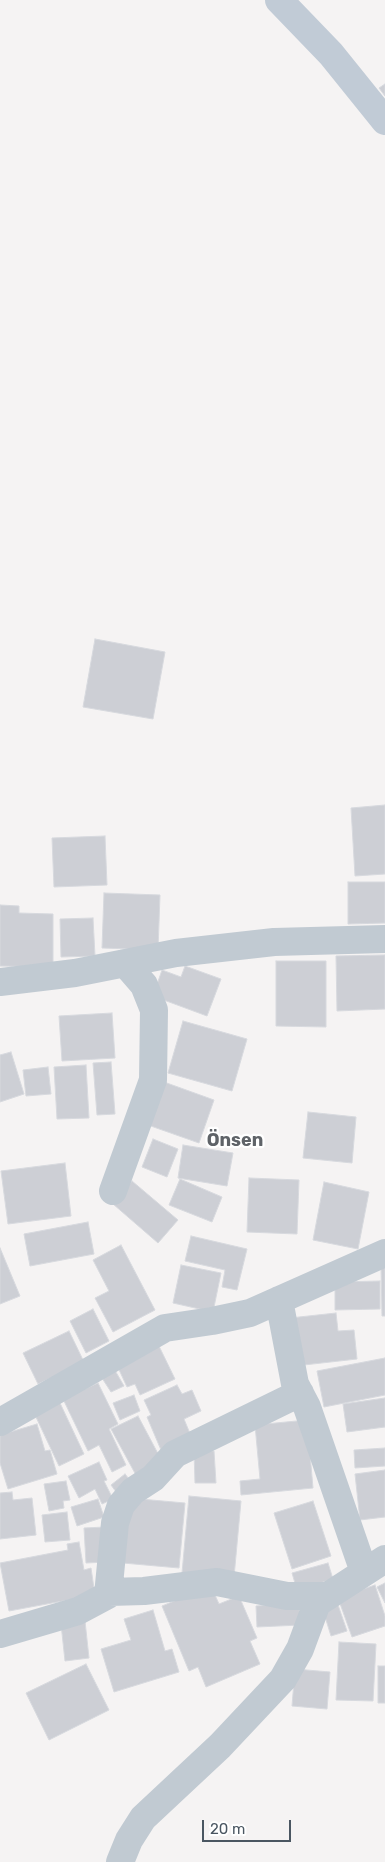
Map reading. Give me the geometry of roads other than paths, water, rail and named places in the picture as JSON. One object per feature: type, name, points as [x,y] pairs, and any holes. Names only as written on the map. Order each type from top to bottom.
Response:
[{"type":"street","points":[[279,0],[331,54],[385,121]]},
{"type":"street","points":[[0,982],[75,973],[176,953],[274,942],[385,939]]},
{"type":"street","points":[[113,1191],[153,1080],[154,1010],[144,985],[125,963]]},
{"type":"street","points":[[0,1422],[166,1328],[250,1313],[385,1253]]},
{"type":"street","points":[[120,1862],[129,1840],[143,1818],[220,1746],[283,1679],[300,1649],[317,1603],[374,1566],[295,1384],[279,1300]]},
{"type":"street","points":[[0,1634],[78,1611],[106,1596],[109,1592],[115,1523],[121,1505],[133,1491],[153,1478],[175,1454],[300,1394]]},
{"type":"street","points":[[109,1592],[144,1591],[217,1582],[287,1596],[328,1596]]},
{"type":"district","name":"Önsen","points":[[235,1141]]}]
